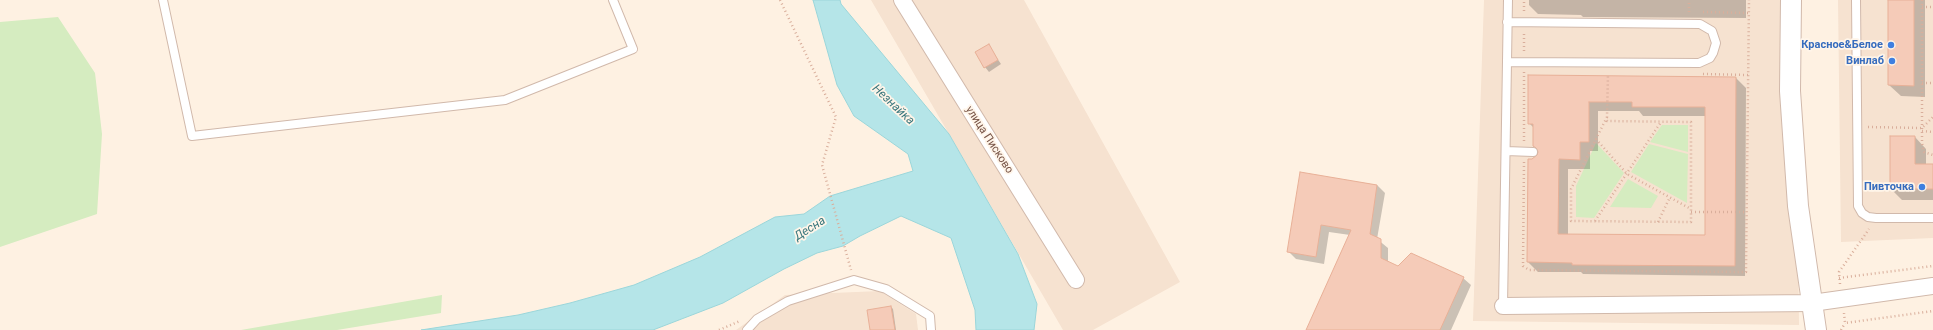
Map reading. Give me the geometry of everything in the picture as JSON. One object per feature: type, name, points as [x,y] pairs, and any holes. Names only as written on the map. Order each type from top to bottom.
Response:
[{"type":"street","name":"улица Писково","points":[[902,0],[945,71],[1028,200],[1076,280]]},
{"type":"street","points":[[1791,0],[1790,91],[1797,191],[1816,330]]},
{"type":"street","points":[[1503,306],[1812,303],[1933,286]]},
{"type":"lane","points":[[163,0],[192,136],[506,100],[633,49],[613,0]]},
{"type":"lane","points":[[1503,306],[1508,0]]},
{"type":"lane","points":[[1856,0],[1858,206],[1868,217],[1933,218]]},
{"type":"lane","points":[[1507,22],[1700,24],[1712,30],[1716,43],[1714,54],[1710,58],[1698,63],[1507,62]]},
{"type":"lane","points":[[1506,151],[1528,152]]},
{"type":"lane","points":[[747,330],[757,318],[788,301],[854,280],[886,289],[930,316],[931,330]]},
{"type":"path","points":[[780,0],[836,117],[822,165],[829,186],[846,256]]},
{"type":"path","points":[[1524,0],[1524,62],[1528,152],[1524,266],[1529,270],[1746,272],[1749,0]]},
{"type":"path","points":[[1689,0],[1689,12]]},
{"type":"path","points":[[1922,0],[1922,148],[1924,152],[1933,156]]},
{"type":"path","points":[[1922,7],[1933,7]]},
{"type":"path","points":[[1607,117],[1607,121],[1691,122],[1691,222],[1572,221],[1571,189],[1607,117],[1608,74]]},
{"type":"path","points":[[1922,83],[1933,83]]},
{"type":"path","points":[[1857,127],[1922,128],[1933,117]]},
{"type":"path","points":[[1595,221],[1661,122]]},
{"type":"path","points":[[1922,132],[1933,132]]},
{"type":"path","points":[[1596,139],[1627,174],[1691,211],[1747,212]]},
{"type":"path","points":[[1658,222],[1670,198]]},
{"type":"path","points":[[1839,278],[1933,266]]},
{"type":"path","points":[[1841,330],[1846,323]]},
{"type":"shaded area","points":[[871,0],[1024,0],[1180,282],[1093,330],[1063,330]]},
{"type":"shaded area","points":[[1484,0],[1795,0],[1799,325],[1473,321]]},
{"type":"shaded area","points":[[1838,0],[1933,0],[1933,238],[1841,242]]},
{"type":"shaded area","points":[[880,291],[916,314],[918,330],[736,330],[785,295]]},
{"type":"green space","points":[[58,17],[95,73],[102,134],[97,214],[0,247],[0,22]]},
{"type":"green space","points":[[1662,125],[1688,125],[1688,152],[1650,142]]},
{"type":"green space","points":[[1596,143],[1624,173],[1594,218],[1576,217],[1576,186]]},
{"type":"green space","points":[[1649,144],[1688,154],[1687,203],[1631,172]]},
{"type":"green space","points":[[1628,179],[1658,196],[1651,208],[1610,207]]},
{"type":"green space","points":[[442,295],[441,313],[337,330],[241,330]]},
{"type":"water","points":[[813,0],[840,0],[841,4],[949,134],[1018,254],[1037,304],[1034,330],[976,330],[975,310],[951,238],[901,216],[843,246],[817,253],[784,269],[723,303],[653,330],[421,330],[518,315],[570,303],[634,285],[700,257],[775,217],[804,214],[830,196],[913,171],[908,154],[854,116],[837,85]]},
{"type":"building","points":[[1888,0],[1914,0],[1914,86],[1888,85]]},
{"type":"building","points":[[989,44],[998,60],[984,68],[975,52]]},
{"type":"building","points":[[1528,75],[1736,77],[1735,266],[1572,265],[1572,263],[1527,262],[1528,159],[1532,159],[1538,152],[1533,146],[1533,124],[1528,124]],"holes":[[[1589,102],[1632,102],[1632,107],[1705,107],[1705,235],[1558,234],[1559,159],[1580,160],[1580,142],[1589,142]]]},
{"type":"building","points":[[1890,136],[1915,136],[1915,164],[1933,164],[1933,189],[1890,189]]},
{"type":"building","points":[[1300,172],[1377,185],[1370,234],[1381,239],[1381,258],[1398,266],[1411,253],[1464,277],[1440,330],[1306,330],[1351,230],[1321,225],[1316,257],[1287,252]]},
{"type":"building","points":[[891,306],[895,330],[870,330],[867,310]]},
{"type":"place","name":"Красное&Белое","points":[[1891,45]]},
{"type":"place","name":"Винлаб","points":[[1892,61]]},
{"type":"place","name":"Пивточка","points":[[1922,187]]},
{"type":"water label","name":"Незнайка","points":[[893,105]]},
{"type":"water label","name":"Десна","points":[[810,229]]}]
